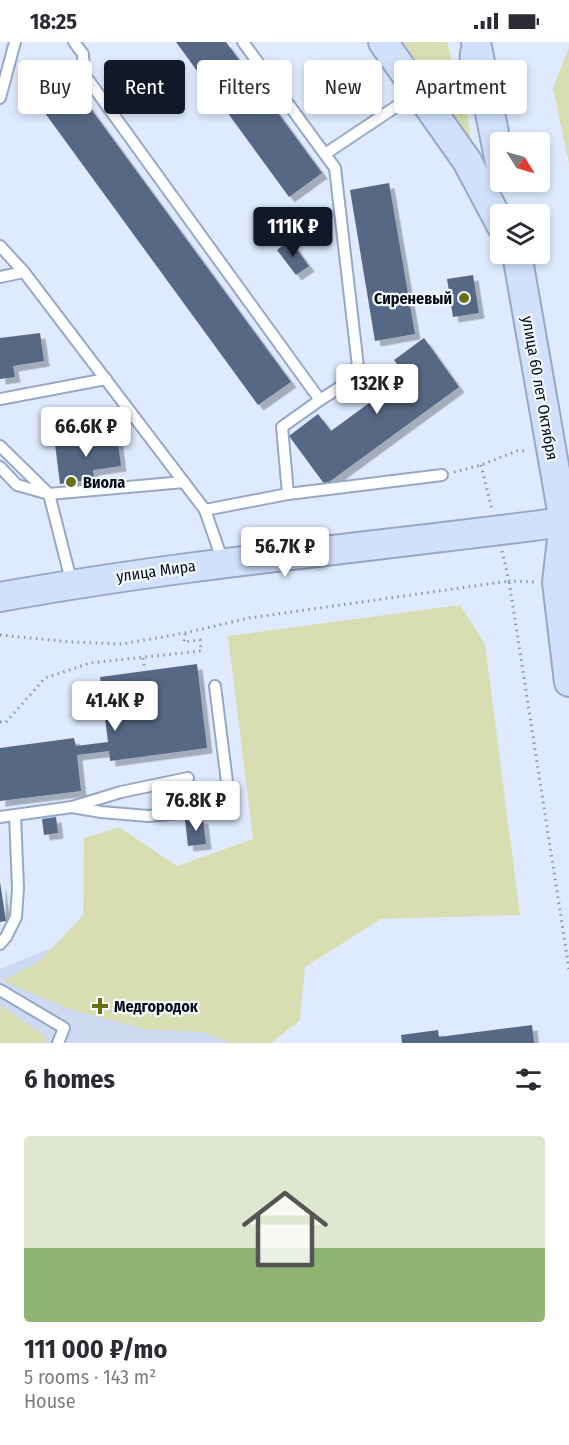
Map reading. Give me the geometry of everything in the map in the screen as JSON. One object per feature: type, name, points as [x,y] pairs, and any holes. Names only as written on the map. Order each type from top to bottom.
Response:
[{"type":"street","points":[[383,42],[396,60]]},
{"type":"street","points":[[475,60],[476,42]]},
{"type":"street","points":[[476,42],[494,132]]},
{"type":"street","points":[[434,114],[467,161],[490,204]]},
{"type":"street","points":[[467,161],[485,169],[490,164]]},
{"type":"street","name":"улица 60 лет Октября","points":[[518,264],[566,530],[557,582],[569,682]]},
{"type":"street","name":"улица Мира","points":[[0,597],[223,562],[566,530]]},
{"type":"lane","points":[[0,98],[15,42]]},
{"type":"lane","points":[[74,42],[83,54],[84,74],[320,400]]},
{"type":"lane","points":[[243,42],[335,168],[359,375],[282,427],[288,494]]},
{"type":"lane","points":[[325,154],[394,108]]},
{"type":"lane","points":[[0,246],[24,272],[205,510],[223,562]]},
{"type":"lane","points":[[0,277],[24,272]]},
{"type":"lane","points":[[0,399],[106,379]]},
{"type":"lane","points":[[0,446],[49,494],[72,584]]},
{"type":"lane","points":[[0,467],[17,485],[49,494],[184,482]]},
{"type":"lane","points":[[205,510],[288,494],[442,475]]},
{"type":"lane","points":[[72,807],[148,816],[210,807],[221,799],[227,782],[214,686]]},
{"type":"lane","points":[[0,817],[72,807],[121,792],[188,778]]},
{"type":"lane","points":[[0,944],[16,916],[18,888],[15,815]]},
{"type":"lane","points":[[0,990],[64,1028],[58,1043]]},
{"type":"path","points":[[442,475],[481,465],[517,451],[552,453]]},
{"type":"path","points":[[0,635],[122,644],[185,633],[249,618],[509,581],[569,969]]},
{"type":"path","points":[[0,722],[6,722],[45,678],[90,663],[201,651],[200,640],[184,642],[185,633]]},
{"type":"path","points":[[143,658],[146,670]]},
{"type":"shaded area","name":"Медгородок","points":[[97,929],[250,1043],[0,1043],[0,969]]},
{"type":"green space","points":[[397,42],[447,42],[451,57],[451,60],[410,60]]},
{"type":"green space","points":[[569,47],[569,164],[553,88]]},
{"type":"green space","points":[[448,114],[467,114],[471,140]]},
{"type":"green space","points":[[460,605],[485,644],[520,915],[381,919],[305,967],[300,1020],[271,1043],[230,1043],[203,1032],[145,1029],[69,1009],[3,981],[41,960],[83,915],[84,838],[119,827],[177,866],[253,839],[228,636]]},
{"type":"green space","points":[[0,1005],[46,1037],[43,1043],[0,1043]]},
{"type":"building","points":[[176,42],[226,42],[239,60],[197,60],[197,71]]},
{"type":"building","points":[[92,110],[291,382],[258,405],[46,114],[92,114]]},
{"type":"building","points":[[228,114],[279,114],[322,173],[289,197]]},
{"type":"building","points":[[389,183],[415,334],[375,341],[350,190]]},
{"type":"building","points":[[290,240],[309,266],[296,275],[277,250]]},
{"type":"building","points":[[473,275],[479,313],[453,317],[447,279]]},
{"type":"building","points":[[40,333],[44,361],[13,366],[15,377],[0,379],[0,338]]},
{"type":"building","points":[[424,338],[459,387],[325,485],[289,436],[318,414],[331,431],[406,376],[394,360]]},
{"type":"building","points":[[117,436],[121,466],[93,470],[94,479],[60,484],[55,444]]},
{"type":"building","points":[[197,664],[207,748],[110,761],[109,751],[77,755],[81,791],[0,801],[0,748],[74,738],[76,746],[108,742],[100,677]]},
{"type":"building","points":[[56,817],[58,833],[44,835],[42,819]]},
{"type":"building","points":[[203,818],[206,844],[188,846],[185,820]]},
{"type":"building","points":[[0,882],[6,921],[0,922]]},
{"type":"building","points":[[532,1025],[534,1043],[402,1043],[401,1035],[438,1030],[439,1037]]},
{"type":"place","name":"Сиреневый","points":[[464,298]]},
{"type":"place","name":"Виола","points":[[71,482]]},
{"type":"place","name":"Медгородок","points":[[100,1006]]}]
